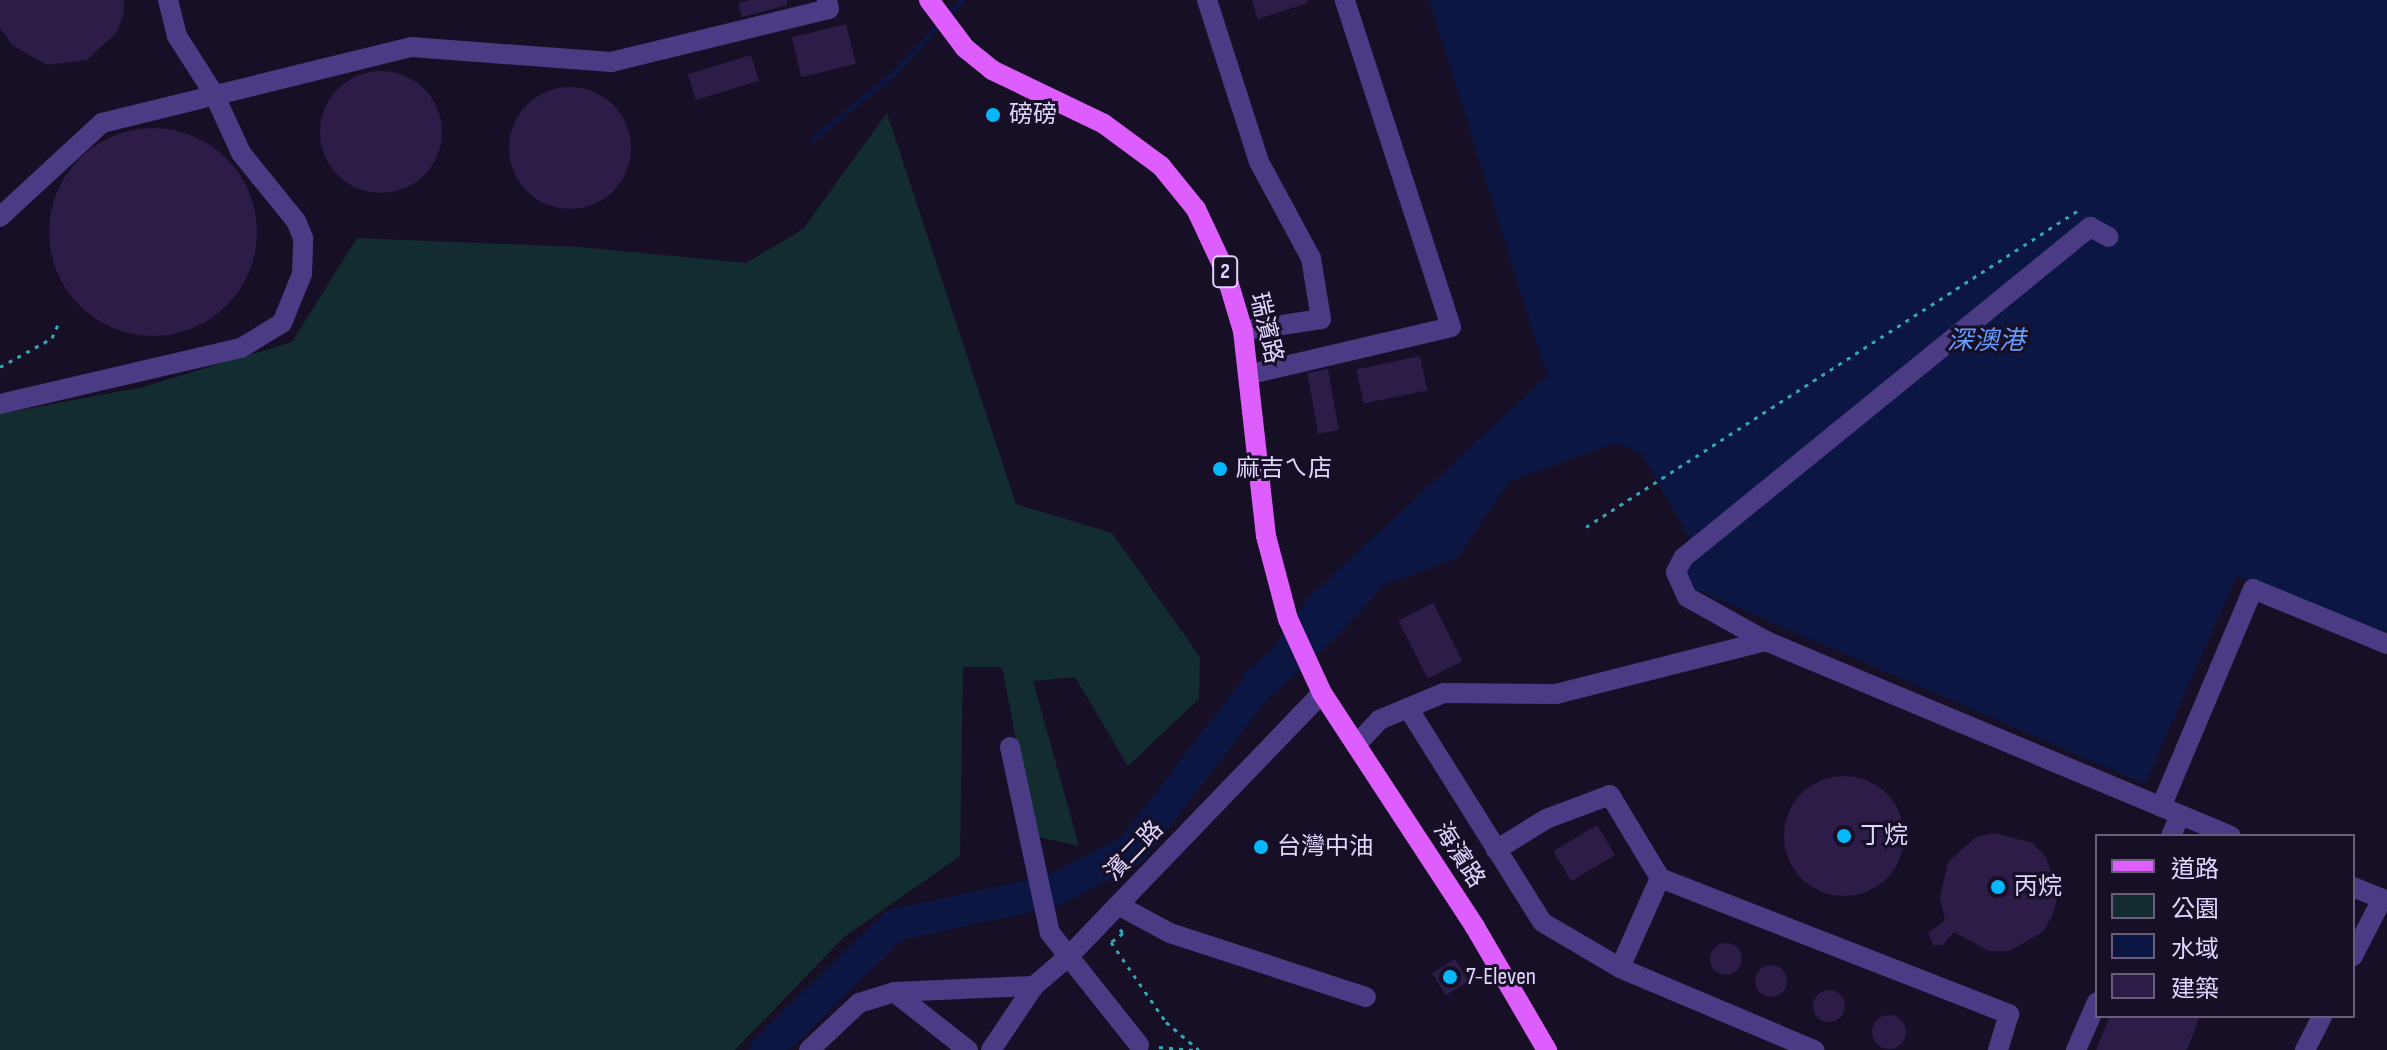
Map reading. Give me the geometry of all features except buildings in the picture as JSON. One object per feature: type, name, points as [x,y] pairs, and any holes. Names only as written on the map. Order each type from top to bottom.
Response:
[{"type":"main road","name":"瑞濱路","points":[[929,0],[965,48],[992,70],[1104,124],[1161,166],[1196,209],[1225,271],[1243,331],[1251,374],[1266,536],[1288,619],[1322,693]]},
{"type":"main road","name":"海濱路","points":[[1322,693],[1475,927],[1547,1050]]},
{"type":"street","points":[[0,404],[241,348],[282,323],[302,274],[303,238],[296,221],[241,153],[214,94],[177,36],[168,0]]},
{"type":"street","points":[[0,217],[102,123],[411,47],[611,62],[829,9],[827,0]]},
{"type":"street","points":[[1207,0],[1259,162],[1311,258],[1321,319],[1243,331]]},
{"type":"street","points":[[1251,374],[1451,327],[1345,0]]},
{"type":"street","points":[[2109,237],[2090,227],[1683,558],[1676,572],[1687,597],[1766,641],[2226,834]]},
{"type":"street","points":[[2171,834],[2171,811],[2253,589],[2387,644]]},
{"type":"street","points":[[1356,745],[1379,720],[1444,693],[1556,694],[1766,641]]},
{"type":"street","name":"濱二路","points":[[991,1050],[1034,986],[1069,956],[1322,693]]},
{"type":"street","points":[[1408,708],[1542,922],[1620,968],[1814,1050]]},
{"type":"street","points":[[1010,747],[1050,933],[1139,1045]]},
{"type":"street","points":[[1496,850],[1546,819],[1610,795],[1660,878],[2009,1014],[1998,1050]]},
{"type":"street","points":[[1620,968],[1660,878]]},
{"type":"street","points":[[2355,888],[2385,897],[2355,952]]},
{"type":"street","points":[[1118,905],[1170,933],[1366,997]]},
{"type":"street","points":[[809,1050],[859,1003],[894,992],[1034,986]]},
{"type":"street","points":[[894,992],[968,1050]]},
{"type":"street","points":[[2076,1050],[2095,1007]]},
{"type":"street","points":[[2305,1050],[2321,1018]]},
{"type":"path","points":[[1586,527],[2082,208]]},
{"type":"path","points":[[0,367],[52,338],[59,322]]},
{"type":"path","points":[[1111,942],[1166,1022],[1197,1050]]},
{"type":"path","points":[[1139,1045],[1197,1050]]},
{"type":"green space","points":[[887,113],[1016,504],[1112,533],[1200,657],[1199,699],[1128,766],[1075,677],[1033,681],[1079,846],[1035,836],[1002,667],[963,667],[960,856],[844,937],[735,1050],[0,1050],[0,414],[143,387],[292,342],[357,238],[580,247],[746,263],[803,229]]},
{"type":"water","name":"深澳港","points":[[1429,0],[2387,0],[2387,632],[2237,576],[2145,784],[1681,583],[1696,550],[1643,455],[1617,443],[1510,481],[1457,558],[1384,585],[1335,639],[1263,703],[1242,672],[1266,660],[1306,600],[1547,376]]},
{"type":"waterway","points":[[948,15],[962,0]]},
{"type":"waterway","points":[[812,139],[894,73],[941,22]]},
{"type":"waterway","points":[[1054,890],[1131,851],[1263,679],[1285,660]]},
{"type":"waterway","points":[[766,1050],[895,925],[1025,897]]},
{"type":"place","name":"磅磅","points":[[993,115]]},
{"type":"place","name":"麻吉ㄟ店","points":[[1220,469]]},
{"type":"place","name":"丁烷","points":[[1844,836]]},
{"type":"place","name":"台灣中油","points":[[1261,847]]},
{"type":"place","name":"丙烷","points":[[1998,887]]},
{"type":"place","name":"7-Eleven","points":[[1450,977]]}]
